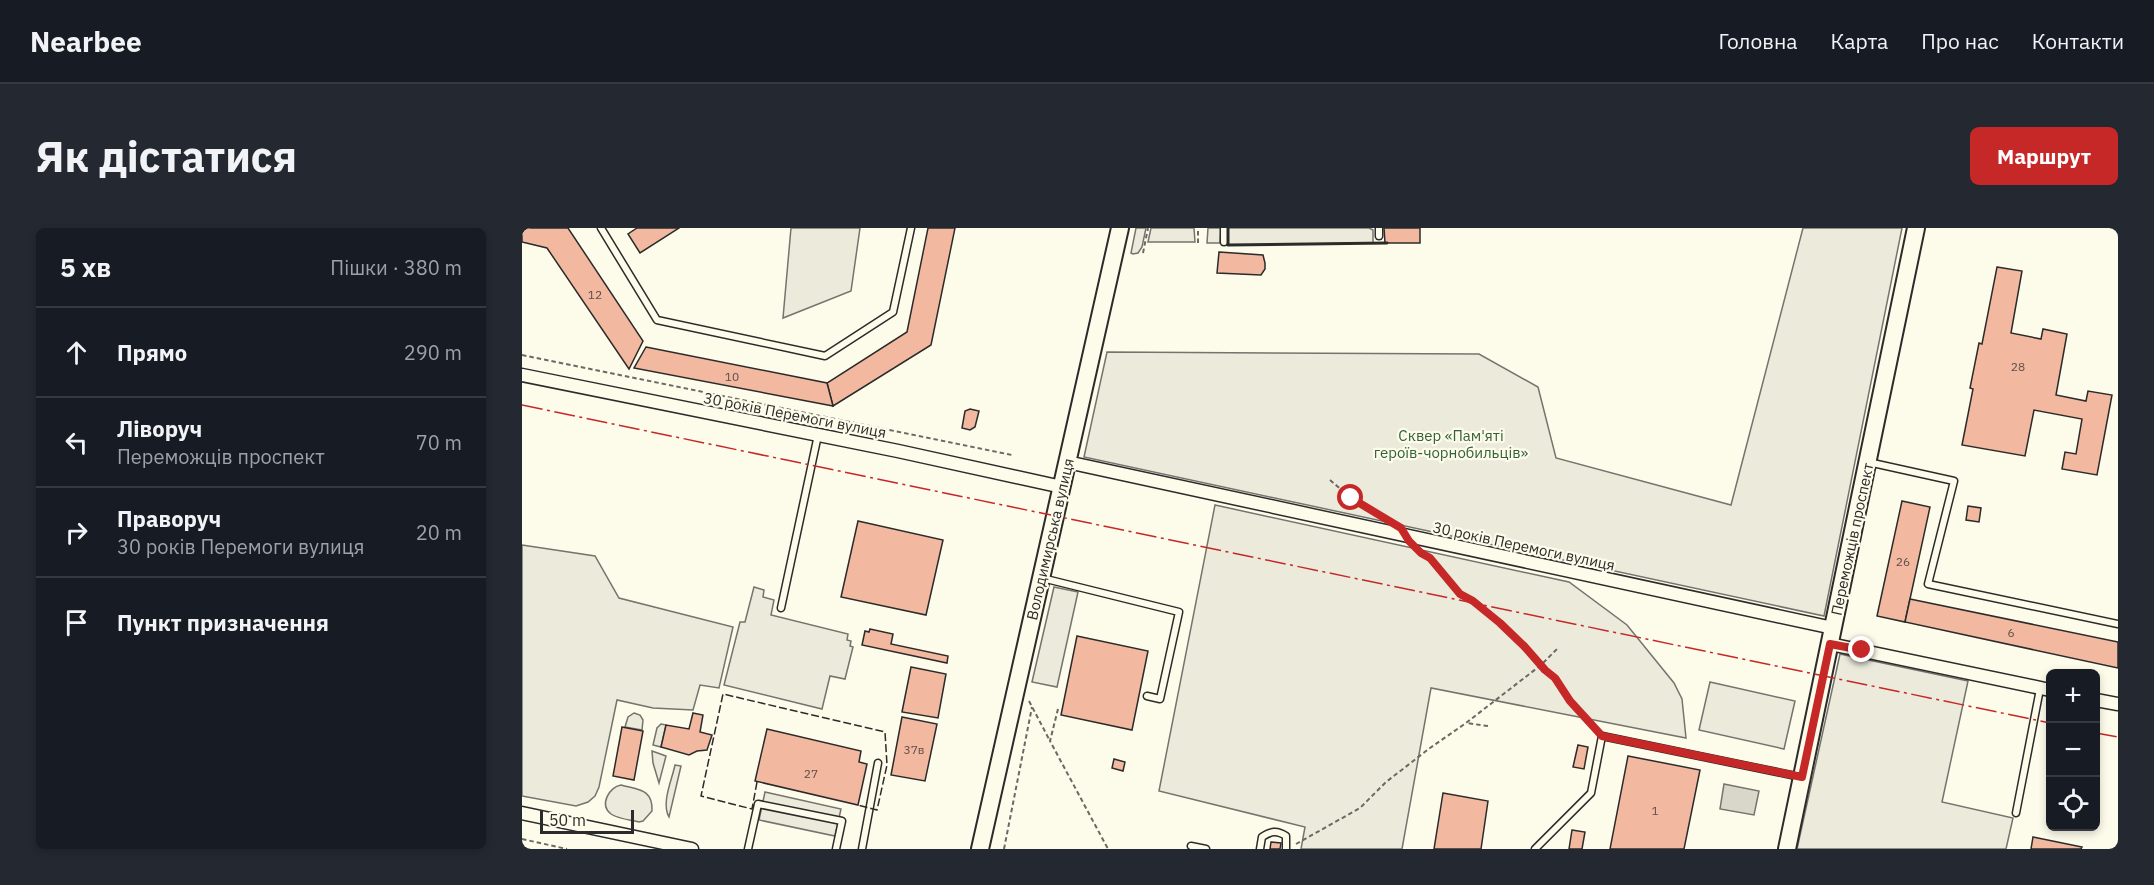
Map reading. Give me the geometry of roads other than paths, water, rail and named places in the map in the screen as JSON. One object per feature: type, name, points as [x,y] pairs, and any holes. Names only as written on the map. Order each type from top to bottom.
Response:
[{"type":"street","name":"Володимирська вулиця","points":[[980,849],[1120,228]]},
{"type":"street","name":"Переможців проспект","points":[[1787,849],[1916,228]]},
{"type":"street","name":"30 років Перемоги вулиця","points":[[522,375],[1062,487]]},
{"type":"street","name":"30 років Перемоги вулиця","points":[[1067,462],[1831,636],[2045,689]]},
{"type":"street","points":[[2100,700],[2118,704]]},
{"type":"street","points":[[522,813],[692,849]]},
{"type":"lane","points":[[601,228],[657,320],[825,356],[893,312],[911,228]]},
{"type":"lane","points":[[1224,228],[1224,242]]},
{"type":"lane","points":[[1379,228],[1379,236]]},
{"type":"lane","points":[[781,608],[818,435]]},
{"type":"lane","points":[[1868,462],[1954,481],[1928,584],[2118,624]]},
{"type":"lane","points":[[1041,578],[1179,612],[1160,699],[1147,696]]},
{"type":"lane","points":[[2016,813],[2045,689]]},
{"type":"lane","points":[[1534,849],[1591,793],[1602,736],[1802,777]]},
{"type":"lane","points":[[862,849],[878,762]]},
{"type":"lane","points":[[748,849],[758,804],[842,821],[836,849]]},
{"type":"lane","points":[[1260,849],[1262,837],[1269,832],[1279,831],[1287,836],[1286,849]]},
{"type":"lane","points":[[1191,846],[1206,849]]},
{"type":"park label","name":"Сквер «Пам'яті героїв-чорнобильців»","points":[[1451,444]]}]
